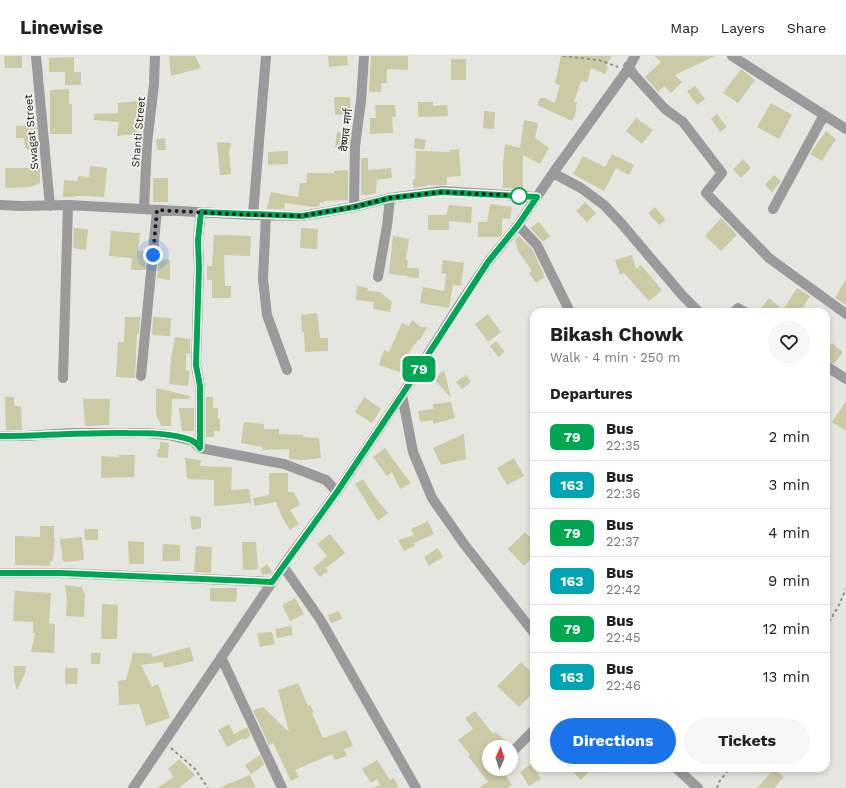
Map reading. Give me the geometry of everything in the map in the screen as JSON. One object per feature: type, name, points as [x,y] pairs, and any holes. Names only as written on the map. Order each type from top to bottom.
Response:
[{"type":"street","name":"Swagat Street","points":[[36,56],[50,206]]},
{"type":"street","name":"Shanti Street","points":[[144,209],[147,144],[154,84],[155,56]]},
{"type":"street","points":[[253,215],[266,56]]},
{"type":"street","name":"वैष्णव मार्ग","points":[[354,207],[355,146],[361,101],[364,56]]},
{"type":"street","points":[[133,788],[283,566],[337,492],[488,262],[518,225],[635,56]]},
{"type":"street","points":[[732,56],[846,129]]},
{"type":"street","points":[[627,69],[665,109],[683,122],[722,173],[706,193],[769,258],[846,314]]},
{"type":"street","points":[[773,209],[824,115]]},
{"type":"street","points":[[553,173],[581,188],[604,205],[695,308]]},
{"type":"street","points":[[0,205],[68,205],[253,215],[302,216],[354,207],[390,198],[442,192],[537,197]]},
{"type":"street","points":[[378,277],[387,226],[390,198]]},
{"type":"street","points":[[63,378],[68,205]]},
{"type":"street","points":[[141,376],[157,210]]},
{"type":"street","points":[[200,448],[200,386],[196,365],[199,268],[198,240],[201,212]]},
{"type":"street","points":[[266,215],[263,279],[267,315],[287,370]]},
{"type":"street","points":[[518,225],[537,245],[568,308]]},
{"type":"street","points":[[830,369],[846,379]]},
{"type":"street","points":[[402,395],[413,452],[432,498],[464,544],[530,628]]},
{"type":"street","points":[[0,436],[78,433],[147,433],[168,435],[193,441],[200,448],[284,464],[326,480],[337,492]]},
{"type":"street","points":[[283,566],[320,618],[416,788]]},
{"type":"street","points":[[0,573],[60,573],[272,582]]},
{"type":"street","points":[[221,657],[282,788]]},
{"type":"street","points":[[518,746],[530,734]]},
{"type":"street","points":[[680,772],[698,788]]},
{"type":"path","points":[[563,56],[598,60],[627,69]]},
{"type":"path","points":[[830,620],[846,589]]},
{"type":"path","points":[[163,743],[178,753],[195,769],[208,788]]},
{"type":"path","points":[[717,788],[719,782],[727,772]]},
{"type":"building","points":[[4,56],[22,56],[22,68],[5,68]]},
{"type":"building","points":[[169,56],[195,56],[201,68],[171,76]]},
{"type":"building","points":[[328,56],[347,56],[348,65],[329,67]]},
{"type":"building","points":[[371,56],[408,56],[408,70],[387,69],[387,83],[381,83],[381,92],[369,92]]},
{"type":"building","points":[[561,56],[612,56],[606,66],[608,67],[605,74],[591,68],[587,82],[581,81],[574,102],[577,102],[575,116],[572,121],[537,105],[540,98],[544,98],[555,103],[560,85],[555,84]]},
{"type":"building","points":[[654,56],[715,56],[675,75],[682,82],[671,93],[664,86],[658,92],[645,77],[661,62]]},
{"type":"building","points":[[74,57],[74,72],[81,72],[81,85],[65,85],[65,72],[49,72],[49,58]]},
{"type":"building","points":[[451,59],[466,59],[466,80],[451,80]]},
{"type":"building","points":[[741,69],[755,80],[738,103],[723,93]]},
{"type":"building","points":[[695,86],[705,99],[697,105],[687,91]]},
{"type":"building","points":[[69,89],[69,104],[72,104],[72,134],[50,134],[50,90]]},
{"type":"building","points":[[334,97],[350,97],[351,114],[335,115]]},
{"type":"building","points":[[140,101],[143,116],[136,117],[137,134],[117,136],[119,122],[94,120],[94,114],[118,113],[118,103]]},
{"type":"building","points":[[418,102],[433,102],[433,106],[447,105],[448,116],[418,117]]},
{"type":"building","points":[[771,103],[792,115],[779,139],[757,127]]},
{"type":"building","points":[[375,105],[395,105],[396,117],[392,117],[393,133],[370,134],[370,118],[376,118]]},
{"type":"building","points":[[484,111],[495,112],[494,129],[483,128]]},
{"type":"building","points":[[717,114],[727,127],[720,132],[711,119]]},
{"type":"building","points":[[636,118],[653,130],[642,144],[626,131]]},
{"type":"building","points":[[524,120],[538,123],[535,138],[549,148],[540,164],[523,155],[523,189],[503,188],[505,144],[520,148]]},
{"type":"building","points":[[36,125],[38,151],[33,149],[27,150],[27,148],[25,148],[24,138],[16,138],[16,126]]},
{"type":"building","points":[[826,131],[836,139],[822,161],[810,154]]},
{"type":"building","points":[[337,132],[350,134],[348,150],[335,148]]},
{"type":"building","points":[[165,138],[166,150],[157,150],[156,139]]},
{"type":"building","points":[[415,138],[426,140],[424,150],[414,148]]},
{"type":"building","points":[[217,142],[231,143],[229,153],[231,174],[220,175]]},
{"type":"building","points":[[459,149],[461,176],[447,177],[447,185],[427,185],[413,188],[413,179],[415,179],[416,151],[450,152],[450,150]]},
{"type":"building","points":[[288,151],[288,164],[268,165],[268,152]]},
{"type":"building","points":[[612,154],[634,165],[629,175],[616,168],[604,191],[573,174],[583,156],[605,167]]},
{"type":"building","points":[[361,158],[368,158],[368,170],[391,168],[392,178],[377,180],[376,193],[361,195]]},
{"type":"building","points":[[743,159],[751,168],[741,178],[733,169]]},
{"type":"building","points":[[90,166],[107,168],[104,197],[63,197],[64,180],[78,181],[78,176],[89,177]]},
{"type":"building","points":[[5,168],[40,168],[40,183],[30,187],[5,188]]},
{"type":"building","points":[[348,170],[348,200],[324,201],[324,203],[320,202],[319,206],[315,207],[285,203],[284,209],[267,209],[271,192],[298,197],[300,183],[306,183],[307,173],[334,173],[334,171]]},
{"type":"building","points":[[774,175],[781,181],[772,192],[765,185]]},
{"type":"building","points":[[153,178],[168,178],[168,202],[153,202]]},
{"type":"building","points":[[585,202],[596,213],[587,222],[576,211]]},
{"type":"building","points":[[490,204],[512,207],[510,219],[502,218],[502,235],[500,237],[478,237],[478,222],[487,222]]},
{"type":"building","points":[[449,205],[472,207],[471,223],[449,221],[449,230],[428,230],[428,215],[446,215]]},
{"type":"building","points":[[655,207],[666,220],[659,225],[648,213]]},
{"type":"building","points":[[721,218],[737,235],[721,251],[705,236]]},
{"type":"building","points":[[539,222],[550,236],[543,242],[530,228]]},
{"type":"building","points":[[74,228],[88,229],[86,250],[73,248]]},
{"type":"building","points":[[301,228],[318,229],[317,249],[300,248]]},
{"type":"building","points":[[111,231],[140,233],[138,251],[146,252],[145,270],[131,270],[132,258],[109,256]]},
{"type":"building","points":[[214,235],[251,236],[250,256],[224,255],[225,286],[231,286],[231,298],[212,298],[212,280],[207,280],[207,266],[212,266]]},
{"type":"building","points":[[393,236],[409,239],[406,260],[408,260],[407,268],[419,268],[419,278],[389,274]]},
{"type":"building","points":[[519,236],[532,249],[545,277],[536,283],[529,273],[532,271],[518,251],[515,240]]},
{"type":"building","points":[[632,255],[636,269],[641,265],[662,290],[649,301],[624,273],[620,275],[615,260]]},
{"type":"building","points":[[159,259],[170,260],[170,280],[157,278]]},
{"type":"building","points":[[443,260],[464,263],[461,286],[453,285],[449,308],[420,303],[423,287],[444,291],[446,274],[441,273]]},
{"type":"building","points":[[846,279],[846,305],[835,298]]},
{"type":"building","points":[[357,286],[368,288],[367,291],[380,292],[392,302],[390,312],[373,309],[374,302],[356,300]]},
{"type":"building","points":[[797,288],[810,296],[802,308],[784,308]]},
{"type":"building","points":[[769,298],[781,308],[761,308]]},
{"type":"building","points":[[317,313],[320,338],[328,338],[328,351],[305,352],[301,315]]},
{"type":"building","points":[[488,314],[501,332],[488,342],[475,324]]},
{"type":"building","points":[[125,317],[140,317],[139,334],[137,334],[135,378],[116,377],[118,342],[124,342]]},
{"type":"building","points":[[153,317],[171,318],[170,336],[152,335]]},
{"type":"building","points":[[412,320],[421,327],[427,327],[420,340],[418,340],[409,352],[402,373],[379,365],[384,350],[389,352],[402,323],[409,326]]},
{"type":"building","points":[[175,337],[190,339],[190,354],[186,353],[186,371],[190,371],[188,386],[169,384]]},
{"type":"building","points":[[496,341],[505,352],[498,357],[490,346]]},
{"type":"building","points":[[832,343],[843,352],[834,364],[830,362],[830,346]]},
{"type":"building","points":[[444,370],[451,398],[434,379]]},
{"type":"building","points":[[466,375],[471,382],[462,389],[456,382]]},
{"type":"building","points":[[156,388],[190,396],[189,399],[172,399],[171,426],[161,426],[156,414]]},
{"type":"building","points":[[5,397],[14,397],[14,406],[21,406],[22,430],[6,430]]},
{"type":"building","points":[[206,397],[213,397],[213,408],[218,408],[220,431],[214,431],[214,437],[206,437]]},
{"type":"building","points":[[364,397],[381,409],[372,423],[355,412]]},
{"type":"building","points":[[83,399],[110,399],[109,425],[85,426]]},
{"type":"building","points":[[846,401],[846,431],[832,422]]},
{"type":"building","points":[[451,402],[455,418],[433,424],[433,420],[420,422],[418,411],[433,409],[433,404]]},
{"type":"building","points":[[179,408],[194,408],[194,431],[182,431]]},
{"type":"building","points":[[244,422],[264,424],[264,429],[279,429],[279,434],[303,435],[303,437],[319,438],[321,458],[304,460],[289,459],[289,449],[263,450],[262,447],[241,443]]},
{"type":"building","points":[[464,434],[466,459],[441,465],[433,448]]},
{"type":"building","points":[[160,442],[169,443],[168,458],[157,457],[158,449],[160,449]]},
{"type":"building","points":[[385,448],[411,483],[400,489],[392,472],[387,476],[373,457]]},
{"type":"building","points":[[119,455],[135,455],[134,477],[101,478],[101,456],[119,457]]},
{"type":"building","points":[[185,458],[201,460],[200,466],[232,467],[231,490],[249,489],[251,503],[214,506],[214,480],[187,479]]},
{"type":"building","points":[[514,458],[524,476],[507,485],[497,468]]},
{"type":"building","points":[[269,473],[288,473],[288,492],[294,492],[300,505],[290,510],[299,524],[290,530],[282,517],[276,502],[255,506],[253,498],[269,495]]},
{"type":"building","points":[[363,479],[374,496],[388,513],[378,521],[355,484]]},
{"type":"building","points":[[190,516],[201,517],[201,528],[192,530]]},
{"type":"building","points":[[428,521],[434,534],[414,543],[415,546],[404,551],[398,540],[414,535],[411,529]]},
{"type":"building","points":[[40,526],[54,526],[55,539],[53,561],[50,561],[50,566],[15,565],[15,536],[40,537]]},
{"type":"building","points":[[84,529],[98,529],[98,540],[85,540]]},
{"type":"building","points":[[525,532],[530,537],[530,560],[524,566],[508,549]]},
{"type":"building","points":[[330,534],[345,553],[326,568],[328,571],[320,577],[313,568],[327,556],[317,544]]},
{"type":"building","points":[[82,537],[84,560],[63,562],[60,539]]},
{"type":"building","points":[[128,541],[144,542],[144,564],[129,564]]},
{"type":"building","points":[[242,542],[256,542],[258,569],[243,570]]},
{"type":"building","points":[[163,544],[180,545],[180,561],[162,561]]},
{"type":"building","points":[[196,546],[212,547],[211,573],[194,572]]},
{"type":"building","points":[[438,548],[443,557],[429,566],[424,557]]},
{"type":"building","points":[[267,564],[272,571],[270,574],[262,575],[260,569]]},
{"type":"building","points":[[65,585],[82,587],[85,595],[84,617],[66,616],[67,600]]},
{"type":"building","points":[[210,588],[237,588],[236,602],[210,601]]},
{"type":"building","points":[[15,591],[51,593],[49,623],[55,624],[54,653],[31,652],[35,633],[33,633],[33,622],[13,621]]},
{"type":"building","points":[[295,598],[304,614],[290,621],[282,605]]},
{"type":"building","points":[[102,604],[118,605],[117,639],[101,639]]},
{"type":"building","points":[[339,611],[342,619],[331,623],[328,615]]},
{"type":"building","points":[[291,626],[293,635],[277,638],[275,629]]},
{"type":"building","points":[[272,632],[275,644],[260,647],[257,633]]},
{"type":"building","points":[[190,647],[194,661],[164,668],[163,662],[141,665],[152,687],[158,684],[170,718],[146,726],[139,704],[119,705],[118,681],[126,680],[134,650],[135,653],[151,653],[153,657]]},
{"type":"building","points":[[91,653],[101,653],[100,664],[91,664]]},
{"type":"building","points":[[521,662],[530,671],[530,696],[519,707],[497,686]]},
{"type":"building","points":[[14,666],[26,666],[25,674],[17,690],[14,679]]},
{"type":"building","points":[[65,668],[78,668],[77,684],[65,684]]},
{"type":"building","points":[[298,683],[308,706],[310,705],[314,712],[312,713],[323,738],[346,730],[353,746],[344,749],[347,756],[335,760],[332,754],[295,770],[299,777],[291,781],[273,743],[269,745],[253,710],[263,707],[289,732],[278,690]]},
{"type":"building","points":[[475,711],[493,734],[495,732],[505,740],[482,740],[482,774],[468,756],[470,755],[458,740],[473,729],[465,718]]},
{"type":"building","points":[[229,724],[234,734],[247,727],[251,736],[244,740],[243,738],[227,747],[218,730]]},
{"type":"building","points":[[260,755],[264,765],[251,774],[245,765]]},
{"type":"building","points":[[179,759],[195,775],[179,788],[157,788],[174,777],[168,769]]},
{"type":"building","points":[[377,760],[390,780],[394,778],[399,788],[373,788],[380,785],[377,779],[371,783],[362,769]]},
{"type":"building","points":[[530,765],[530,772],[536,772],[541,779],[529,786],[520,772]]},
{"type":"building","points":[[573,772],[589,772],[581,780]]},
{"type":"building","points":[[771,772],[778,772],[784,777],[774,788],[757,788]]},
{"type":"building","points":[[250,775],[256,788],[219,788]]},
{"type":"building","points":[[483,776],[506,776],[512,785],[507,788],[479,788],[488,782]]},
{"type":"bus line","name":"79","points":[[0,436],[71,433],[147,433],[168,435],[193,441],[200,448],[200,386],[196,365],[199,268],[198,240],[201,212],[302,216],[354,207],[390,198],[442,192],[537,197],[518,225],[488,262],[337,492],[272,582],[60,573],[0,573]]},
{"type":"route","points":[[153,255],[157,210],[302,216],[354,207],[390,198],[442,192],[521,196],[519,196]]}]
